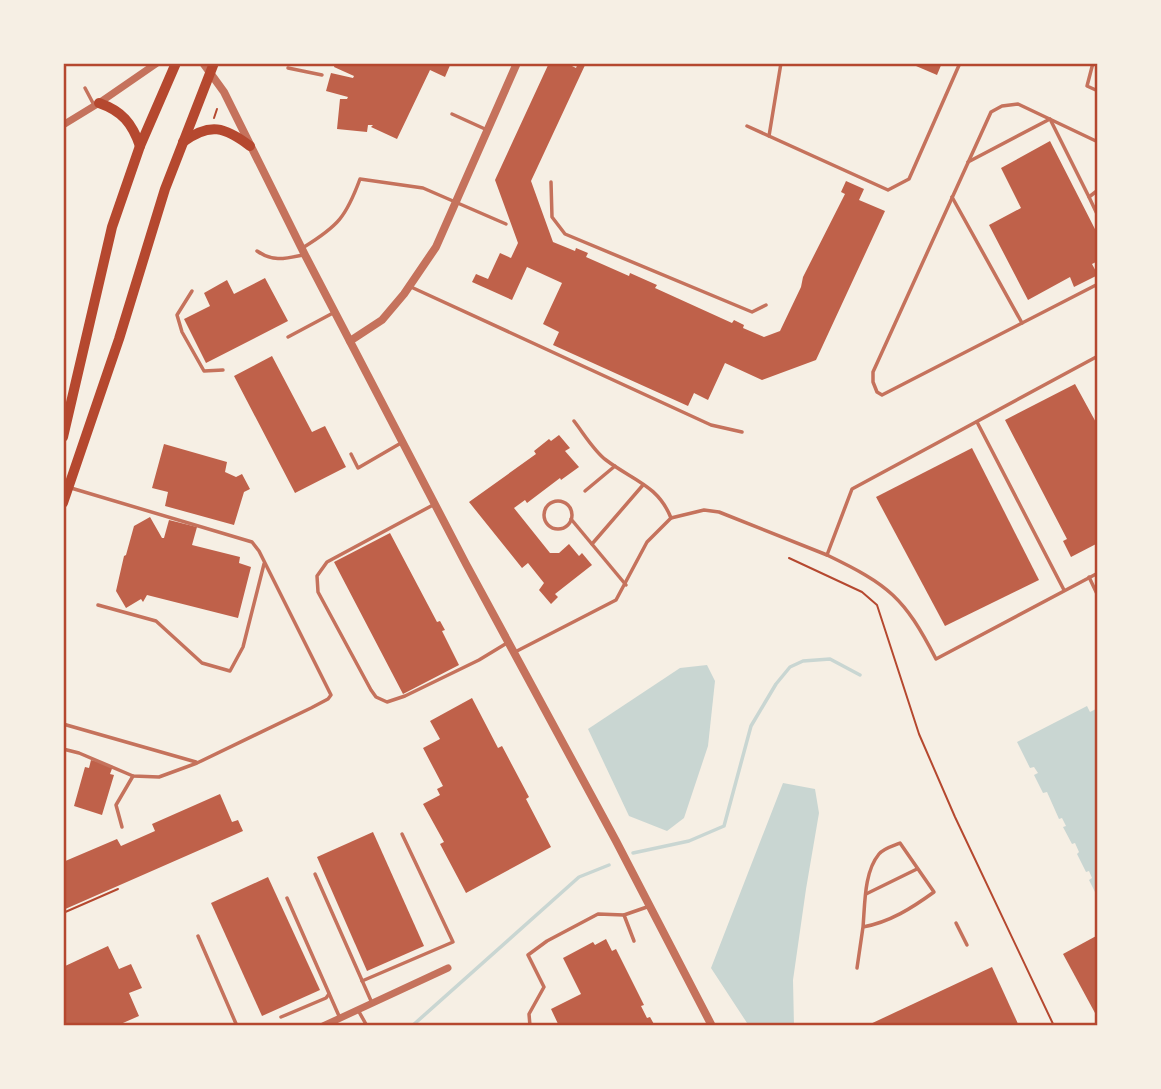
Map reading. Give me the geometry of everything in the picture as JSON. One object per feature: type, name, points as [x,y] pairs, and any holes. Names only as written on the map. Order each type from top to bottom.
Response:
[{"type":"highway","points":[[63,437],[112,227],[139,146],[176,63]]},
{"type":"highway","points":[[63,503],[119,339],[165,189],[209,66]]},
{"type":"highway","points":[[97,104],[113,108],[123,115],[134,131],[139,146]]},
{"type":"highway","points":[[183,142],[198,132],[216,129],[229,131],[250,146]]},
{"type":"street","points":[[63,125],[158,63]]},
{"type":"street","points":[[350,341],[382,320],[410,286],[436,247],[517,63]]},
{"type":"street","points":[[209,66],[435,504],[712,1026]]},
{"type":"street","points":[[323,1026],[448,968]]},
{"type":"lane","points":[[769,136],[781,63]]},
{"type":"lane","points":[[747,126],[888,190],[909,179],[960,63]]},
{"type":"lane","points":[[1093,63],[1087,86],[1098,91]]},
{"type":"lane","points":[[288,68],[322,75]]},
{"type":"lane","points":[[85,88],[97,104]]},
{"type":"lane","points":[[1098,142],[1018,104],[1002,106],[991,112],[873,372],[877,393],[882,395],[1098,284]]},
{"type":"lane","points":[[453,114],[487,130]]},
{"type":"lane","points":[[968,162],[1050,119]]},
{"type":"lane","points":[[1050,119],[1098,216]]},
{"type":"lane","points":[[257,251],[269,259],[282,260],[303,251],[330,230],[349,209],[360,180],[423,188],[506,224]]},
{"type":"lane","points":[[551,182],[552,217],[565,234],[752,312],[766,305]]},
{"type":"lane","points":[[1089,197],[1098,190]]},
{"type":"lane","points":[[951,197],[1022,323]]},
{"type":"lane","points":[[410,286],[711,425],[742,432]]},
{"type":"lane","points":[[192,291],[177,315],[182,332],[204,370],[223,370]]},
{"type":"lane","points":[[288,337],[335,312]]},
{"type":"lane","points":[[827,555],[852,489],[1098,356]]},
{"type":"lane","points":[[574,421],[604,458],[654,491],[671,518]]},
{"type":"lane","points":[[977,422],[1064,590]]},
{"type":"lane","points":[[351,454],[358,468],[403,442]]},
{"type":"lane","points":[[585,491],[615,466]]},
{"type":"lane","points":[[592,544],[643,484]]},
{"type":"lane","points":[[63,749],[79,753],[132,776],[159,777],[197,763],[311,708],[331,695],[265,562],[251,542],[68,487]]},
{"type":"lane","points":[[571,519],[562,529],[552,528],[545,522],[544,513],[552,502],[562,501],[569,506],[571,519],[626,585]]},
{"type":"lane","points":[[435,504],[327,562],[317,576],[318,592],[376,696],[387,702],[479,660],[508,642]]},
{"type":"lane","points":[[514,653],[616,600],[647,542],[671,518],[704,510],[719,512],[827,555],[869,575],[900,600],[917,622],[936,659],[1098,573]]},
{"type":"lane","points":[[98,605],[156,621],[202,663],[230,671],[243,647],[265,562]]},
{"type":"lane","points":[[1089,578],[1098,596]]},
{"type":"lane","points":[[63,724],[197,763]]},
{"type":"lane","points":[[122,827],[116,805],[132,776]]},
{"type":"lane","points":[[362,981],[453,942],[402,834]]},
{"type":"lane","points":[[857,968],[866,894],[872,867],[881,851],[900,843],[934,892],[912,909],[863,927]]},
{"type":"lane","points":[[866,894],[918,869]]},
{"type":"lane","points":[[315,874],[372,1003]]},
{"type":"lane","points":[[287,898],[340,1018]]},
{"type":"lane","points":[[530,1026],[529,1014],[544,986],[528,955],[598,914],[624,915],[649,906]]},
{"type":"lane","points":[[624,915],[634,941]]},
{"type":"lane","points":[[956,923],[967,946]]},
{"type":"lane","points":[[198,936],[237,1026]]},
{"type":"lane","points":[[281,1017],[326,998],[329,994]]},
{"type":"lane","points":[[358,1010],[367,1026]]},
{"type":"path","points":[[211,125],[217,109]]},
{"type":"path","points":[[789,558],[862,592],[877,605],[919,734],[955,817],[1054,1026]]},
{"type":"path","points":[[63,913],[118,889]]},
{"type":"shaded area","points":[[707,665],[715,681],[708,746],[684,818],[667,831],[629,816],[588,729],[680,668]]},
{"type":"shaded area","points":[[1087,706],[1090,712],[1098,708],[1098,898],[1089,880],[1092,878],[1089,871],[1086,872],[1077,854],[1079,852],[1075,843],[1072,844],[1063,827],[1066,826],[1062,818],[1059,819],[1047,792],[1043,793],[1034,775],[1038,773],[1034,767],[1030,768],[1017,742]]},
{"type":"shaded area","points":[[783,783],[815,789],[819,813],[793,980],[794,1026],[749,1026],[711,968]]},
{"type":"building","points":[[335,63],[451,63],[445,77],[430,70],[397,139],[371,127],[373,125],[368,125],[367,132],[337,129],[340,99],[348,97],[326,91],[331,73],[353,78],[354,76],[334,67]]},
{"type":"building","points":[[549,63],[566,63],[576,68],[578,63],[586,63],[531,181],[553,242],[588,253],[586,257],[657,285],[655,288],[732,323],[734,320],[744,325],[743,328],[764,337],[780,331],[803,277],[845,194],[841,192],[846,181],[864,189],[859,200],[885,211],[816,360],[762,380],[725,363],[708,400],[694,393],[688,406],[553,345],[559,332],[543,324],[562,283],[527,267],[512,300],[472,282],[476,274],[488,279],[500,253],[511,258],[518,243],[495,180]]},
{"type":"building","points":[[909,63],[942,63],[937,75]]},
{"type":"building","points":[[1050,141],[1098,235],[1098,261],[1092,264],[1098,275],[1074,287],[1070,277],[1028,300],[989,225],[1021,208],[1001,168]]},
{"type":"building","points":[[265,278],[288,321],[206,363],[184,319],[210,306],[204,293],[227,280],[234,294]]},
{"type":"building","points":[[272,356],[312,432],[325,426],[346,467],[295,493],[234,376]]},
{"type":"building","points":[[1075,384],[1098,426],[1098,543],[1071,557],[1063,541],[1067,539],[1005,420]]},
{"type":"building","points":[[559,435],[570,448],[565,451],[579,467],[527,503],[525,500],[514,508],[550,553],[559,553],[569,544],[579,556],[582,553],[592,565],[555,594],[558,597],[551,604],[539,590],[544,583],[528,563],[522,568],[469,502],[536,454],[534,451],[549,439],[551,441]]},
{"type":"building","points":[[164,444],[227,462],[225,472],[236,477],[242,474],[250,489],[244,492],[234,525],[165,506],[168,492],[152,488]]},
{"type":"building","points":[[972,448],[1039,580],[945,626],[876,497]]},
{"type":"building","points":[[150,517],[162,538],[169,520],[197,527],[192,545],[240,557],[239,563],[251,567],[238,618],[147,595],[143,602],[141,599],[126,608],[116,591],[124,556],[134,526]]},
{"type":"building","points":[[390,533],[437,622],[440,621],[445,630],[442,631],[459,665],[403,694],[334,562]]},
{"type":"building","points":[[472,698],[498,748],[502,746],[551,847],[466,893],[440,844],[444,842],[423,804],[440,795],[437,789],[443,786],[423,748],[440,739],[430,721]]},
{"type":"building","points":[[91,760],[113,766],[110,774],[114,775],[102,815],[74,806],[85,767],[89,768]]},
{"type":"building","points":[[220,794],[232,822],[238,820],[243,831],[63,910],[63,862],[117,839],[121,846],[155,831],[152,824]]},
{"type":"building","points":[[373,832],[424,946],[367,971],[317,857]]},
{"type":"building","points":[[268,877],[320,990],[262,1016],[211,903]]},
{"type":"building","points":[[1098,935],[1098,1011],[1095,1013],[1063,954]]},
{"type":"building","points":[[606,939],[612,951],[616,949],[644,1005],[641,1006],[647,1018],[650,1017],[655,1026],[559,1026],[551,1009],[581,994],[563,958],[593,942],[595,945]]},
{"type":"building","points":[[108,946],[119,969],[131,964],[142,988],[129,993],[139,1016],[116,1026],[63,1026],[63,967]]},
{"type":"building","points":[[992,967],[1019,1026],[866,1026]]},
{"type":"waterway","points":[[633,853],[689,841],[724,826],[751,726],[776,684],[790,667],[803,661],[830,659],[860,675]]},
{"type":"waterway","points":[[412,1026],[579,877],[609,865]]}]
